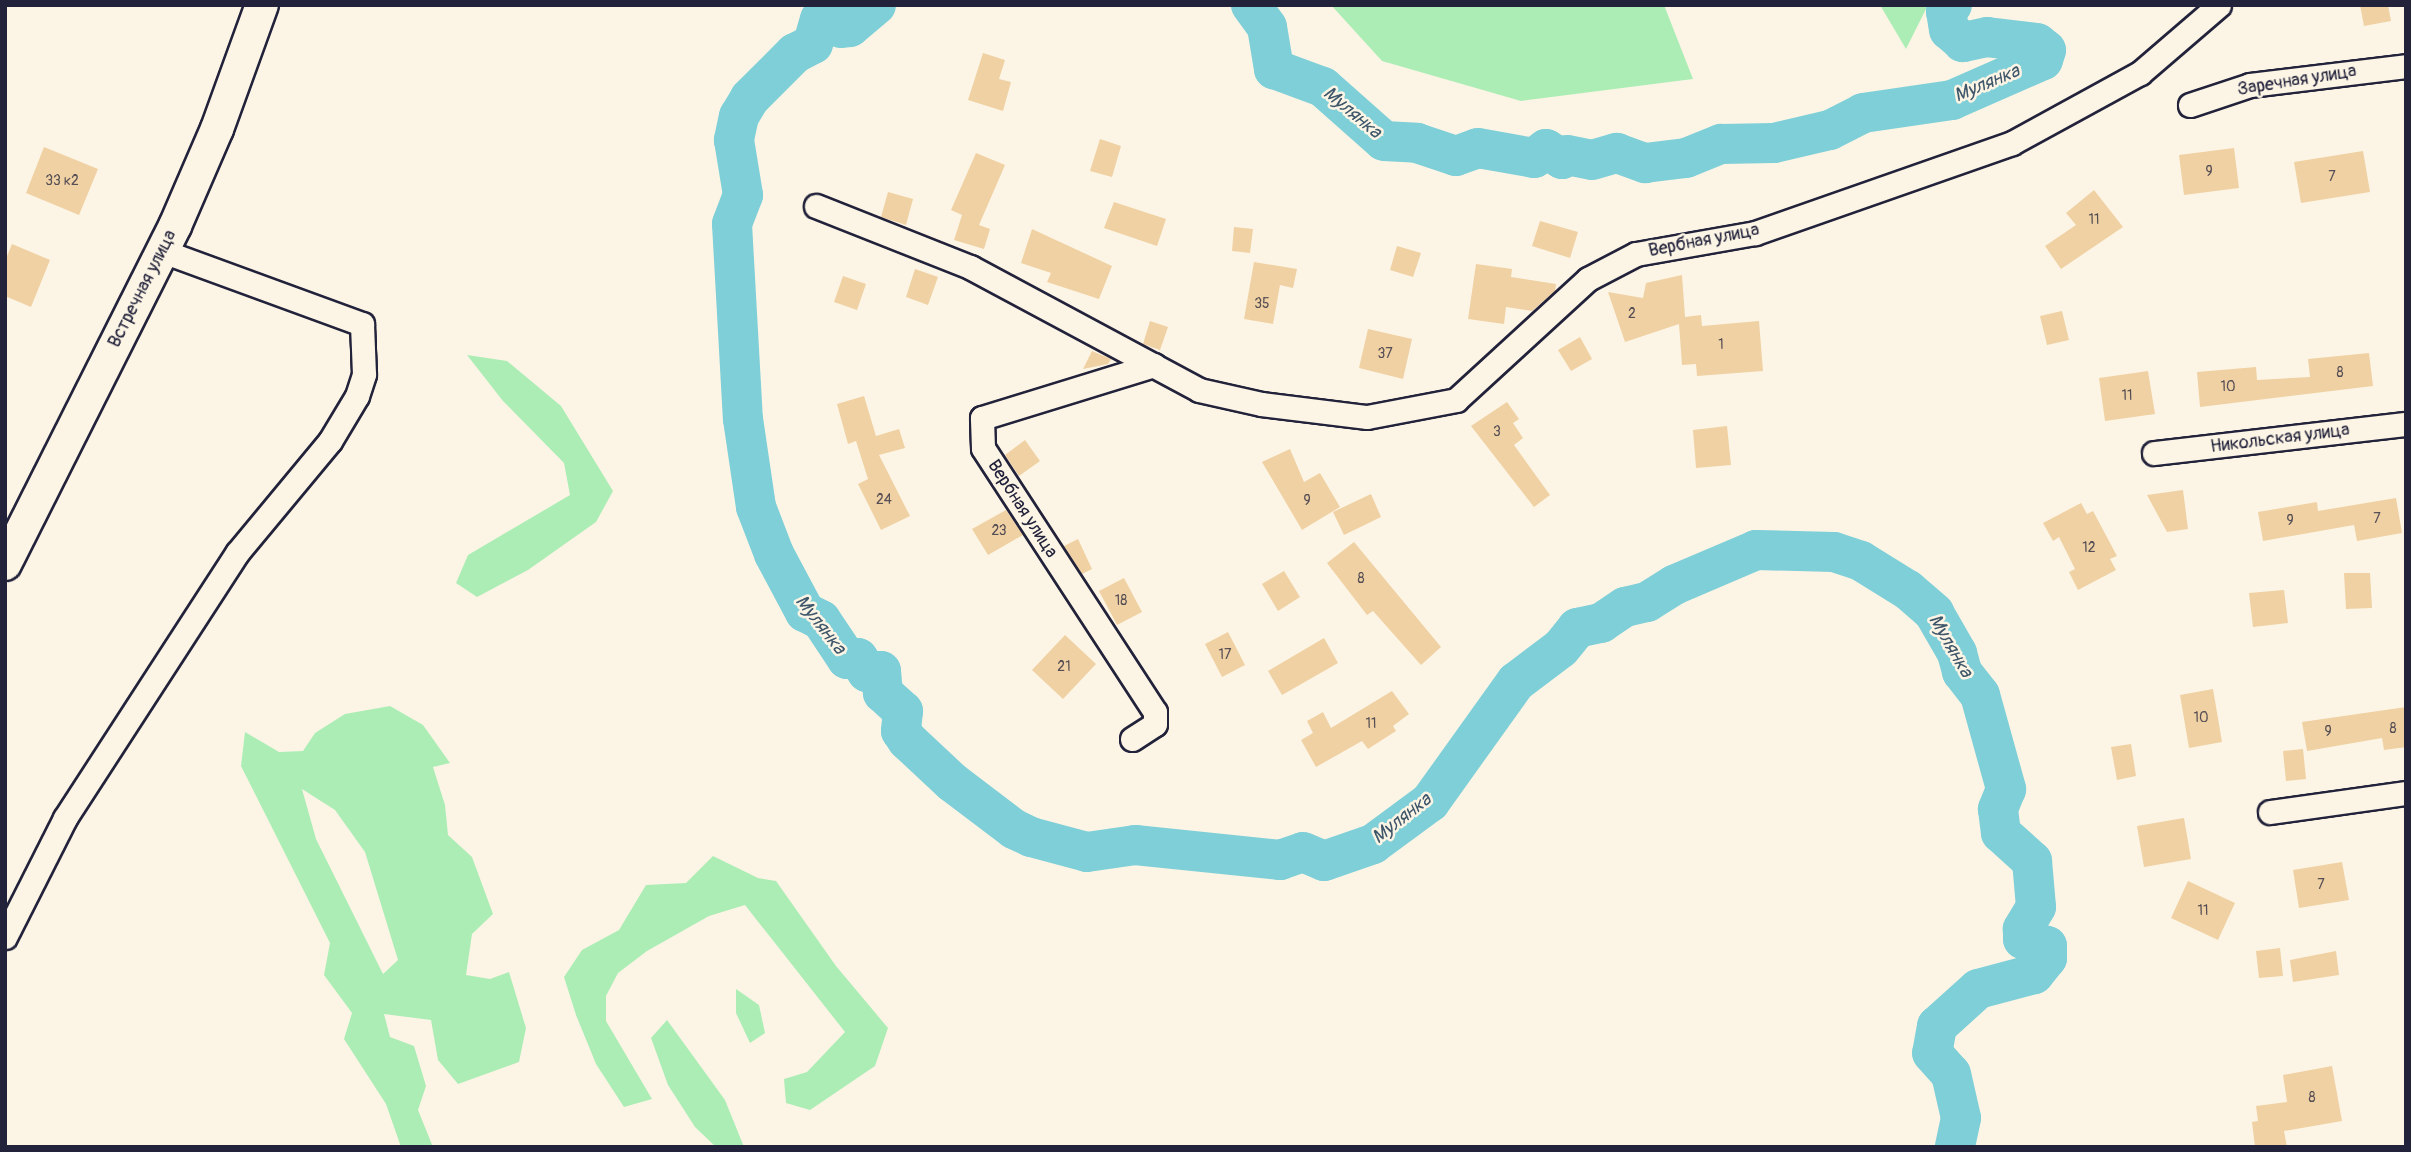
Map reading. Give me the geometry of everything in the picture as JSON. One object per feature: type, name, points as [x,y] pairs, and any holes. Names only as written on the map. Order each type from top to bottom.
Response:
[{"type":"main road","name":"Встречная улица","points":[[5,564],[163,251],[217,129],[262,5]]},
{"type":"street","name":"Вербная улица","points":[[816,206],[970,267],[1199,390],[1261,404],[1367,417],[1456,400],[1600,273],[1636,254],[1755,233],[2011,143],[2140,73],[2219,5]]},
{"type":"street","name":"Заречная улица","points":[[2190,105],[2250,85],[2406,65]]},
{"type":"street","points":[[5,937],[72,807],[237,552],[330,441],[357,396],[364,374],[362,324],[163,251]]},
{"type":"street","name":"Вербная улица","points":[[1132,738],[1155,724],[1155,712],[983,449],[982,418],[1154,365]]},
{"type":"street","name":"Никольская улица","points":[[2154,453],[2406,424]]},
{"type":"street","points":[[2270,812],[2406,793]]},
{"type":"green space","points":[[1331,5],[1664,5],[1693,79],[1521,101],[1382,61]]},
{"type":"green space","points":[[1880,5],[1928,5],[1906,49]]},
{"type":"green space","points":[[467,355],[507,361],[561,406],[613,491],[596,522],[528,570],[477,597],[456,583],[468,555],[570,495],[564,463],[503,401]]},
{"type":"green space","points":[[390,706],[423,725],[450,763],[433,767],[445,805],[448,835],[472,857],[493,914],[472,934],[466,975],[490,979],[509,972],[526,1028],[519,1062],[458,1084],[438,1060],[431,1020],[384,1014],[390,1037],[414,1046],[426,1086],[418,1110],[433,1147],[401,1147],[386,1104],[344,1039],[352,1013],[324,975],[330,943],[241,766],[245,732],[279,752],[303,751],[315,733],[345,714]],"holes":[[[302,789],[335,810],[365,852],[398,960],[383,974],[316,839]]]},
{"type":"green space","points":[[713,856],[758,878],[776,881],[836,966],[888,1028],[875,1066],[810,1110],[786,1103],[784,1079],[807,1072],[845,1032],[745,905],[709,916],[647,951],[618,973],[606,996],[606,1021],[652,1099],[624,1107],[596,1064],[576,1015],[564,977],[582,950],[619,930],[646,885],[686,883]]},
{"type":"green space","points":[[736,989],[759,1005],[765,1033],[750,1043],[736,1013]]},
{"type":"green space","points":[[667,1020],[725,1100],[744,1147],[716,1147],[695,1127],[668,1085],[651,1038]]},
{"type":"building","points":[[2360,5],[2388,5],[2391,21],[2364,26]]},
{"type":"building","points":[[983,53],[1005,60],[999,79],[1011,82],[1003,111],[968,100]]},
{"type":"building","points":[[1100,139],[1121,146],[1112,177],[1090,171]]},
{"type":"building","points":[[44,147],[98,169],[79,215],[26,193]]},
{"type":"building","points":[[2234,148],[2239,188],[2184,195],[2179,155]]},
{"type":"building","points":[[2363,151],[2370,192],[2301,203],[2294,162]]},
{"type":"building","points":[[976,153],[1005,165],[979,225],[990,229],[984,249],[954,240],[962,215],[951,210]]},
{"type":"building","points":[[2094,190],[2123,227],[2061,269],[2045,246],[2076,225],[2066,213]]},
{"type":"building","points":[[888,192],[913,199],[906,225],[881,217]]},
{"type":"building","points":[[1114,202],[1166,219],[1157,246],[1104,228]]},
{"type":"building","points":[[1540,221],[1578,232],[1570,258],[1532,246]]},
{"type":"building","points":[[1234,227],[1253,229],[1250,253],[1232,251]]},
{"type":"building","points":[[1032,229],[1112,266],[1099,299],[1047,282],[1051,273],[1021,263]]},
{"type":"building","points":[[12,244],[50,260],[31,307],[5,296],[5,261]]},
{"type":"building","points":[[1397,246],[1421,253],[1413,277],[1390,270]]},
{"type":"building","points":[[1254,262],[1297,269],[1293,288],[1280,285],[1273,324],[1244,319]]},
{"type":"building","points":[[1476,264],[1512,269],[1511,277],[1556,284],[1555,291],[1532,311],[1506,307],[1504,324],[1468,319]]},
{"type":"building","points":[[915,269],[938,277],[928,305],[906,297]]},
{"type":"building","points":[[1682,275],[1685,317],[1701,315],[1702,326],[1759,321],[1763,371],[1697,376],[1696,364],[1682,365],[1679,324],[1625,342],[1608,292],[1643,298],[1646,283]]},
{"type":"building","points":[[843,276],[866,284],[857,310],[834,302]]},
{"type":"building","points":[[2062,311],[2069,340],[2047,345],[2040,316]]},
{"type":"building","points":[[1150,321],[1168,327],[1160,350],[1143,344]]},
{"type":"building","points":[[1368,329],[1412,339],[1403,379],[1359,368]]},
{"type":"building","points":[[1580,337],[1592,359],[1571,371],[1558,350]]},
{"type":"building","points":[[1092,351],[1111,359],[1108,364],[1083,369]]},
{"type":"building","points":[[2369,353],[2373,386],[2200,407],[2197,372],[2256,367],[2257,380],[2310,377],[2308,359]]},
{"type":"building","points":[[2148,371],[2155,414],[2105,421],[2099,378]]},
{"type":"building","points":[[864,396],[876,436],[899,429],[905,448],[879,455],[910,516],[881,530],[858,484],[868,479],[856,441],[848,444],[837,404]]},
{"type":"building","points":[[1507,402],[1519,419],[1513,423],[1523,438],[1514,445],[1550,495],[1534,507],[1471,426]]},
{"type":"building","points":[[1727,426],[1731,465],[1696,468],[1693,430]]},
{"type":"building","points":[[1025,440],[1040,461],[1019,476],[1005,455]]},
{"type":"building","points":[[1290,449],[1304,482],[1320,473],[1340,507],[1302,530],[1262,462]]},
{"type":"building","points":[[2183,490],[2188,529],[2167,532],[2147,495]]},
{"type":"building","points":[[1371,494],[1381,517],[1344,535],[1333,512]]},
{"type":"building","points":[[2396,498],[2402,533],[2357,541],[2354,525],[2263,541],[2258,512],[2317,502],[2318,511]]},
{"type":"building","points":[[2081,503],[2087,514],[2093,511],[2117,556],[2110,559],[2116,570],[2078,590],[2069,572],[2075,569],[2059,537],[2053,541],[2043,523]]},
{"type":"building","points":[[1006,510],[1023,535],[988,555],[972,529]]},
{"type":"building","points":[[1078,539],[1092,569],[1082,574],[1064,546]]},
{"type":"building","points":[[1354,542],[1441,647],[1421,665],[1373,611],[1367,615],[1327,563]]},
{"type":"building","points":[[1284,571],[1300,597],[1278,611],[1262,584]]},
{"type":"building","points":[[2344,573],[2370,573],[2372,608],[2346,609]]},
{"type":"building","points":[[1124,578],[1142,612],[1117,625],[1099,591]]},
{"type":"building","points":[[2284,590],[2288,623],[2253,627],[2249,593]]},
{"type":"building","points":[[1228,632],[1245,665],[1222,677],[1205,644]]},
{"type":"building","points":[[1065,635],[1096,664],[1063,699],[1032,670]]},
{"type":"building","points":[[1324,638],[1338,663],[1282,695],[1268,671]]},
{"type":"building","points":[[2213,689],[2222,742],[2189,748],[2180,695]]},
{"type":"building","points":[[1392,691],[1409,714],[1393,726],[1396,731],[1368,749],[1362,741],[1316,767],[1301,740],[1313,733],[1307,721],[1323,712],[1331,728]]},
{"type":"building","points":[[2406,707],[2406,747],[2384,750],[2382,738],[2307,751],[2302,722]]},
{"type":"building","points":[[2131,744],[2136,776],[2117,780],[2111,747]]},
{"type":"building","points":[[2303,749],[2306,779],[2286,781],[2283,751]]},
{"type":"building","points":[[2184,818],[2191,859],[2144,867],[2137,826]]},
{"type":"building","points":[[2342,862],[2349,900],[2299,908],[2293,870]]},
{"type":"building","points":[[2188,881],[2235,903],[2218,940],[2171,918]]},
{"type":"building","points":[[2280,948],[2283,976],[2259,978],[2256,951]]},
{"type":"building","points":[[2336,951],[2339,975],[2293,982],[2290,960]]},
{"type":"building","points":[[2332,1066],[2342,1121],[2284,1131],[2287,1147],[2255,1147],[2252,1122],[2258,1121],[2256,1106],[2287,1102],[2283,1075]]},
{"type":"waterway","name":"Мулянка","points":[[876,5],[850,27],[841,28],[827,17],[820,19],[813,44],[795,53],[750,98],[739,116],[734,140],[743,195],[732,224],[743,419],[756,507],[774,554],[805,612],[821,620],[847,659],[858,658],[867,672],[881,671],[883,693],[903,711],[901,731],[907,740],[952,782],[1014,829],[1031,837],[1087,852],[1135,845],[1280,860],[1303,852],[1324,861],[1373,844],[1430,802],[1516,682],[1561,648],[1577,628],[1601,623],[1625,607],[1647,602],[1674,585],[1756,550],[1834,552],[1861,561],[1908,590],[1934,613],[1957,653],[1962,672],[1980,695],[2006,789],[1998,809],[2001,833],[2032,861],[2036,907],[2023,929],[2023,939],[2047,946],[2047,958],[2034,974],[1978,989],[1937,1026],[1932,1053],[1951,1074],[1961,1118],[1955,1147]]},
{"type":"waterway","name":"Мулянка","points":[[1251,5],[1267,27],[1274,69],[1323,87],[1384,141],[1417,143],[1456,156],[1478,148],[1534,158],[1546,149],[1562,159],[1567,155],[1592,160],[1617,153],[1645,163],[1686,158],[1721,144],[1774,143],[1830,130],[1863,113],[1952,100],[2043,60],[2046,50],[2037,43],[1987,37],[1963,42],[1949,30],[1946,12],[1952,5]]}]
